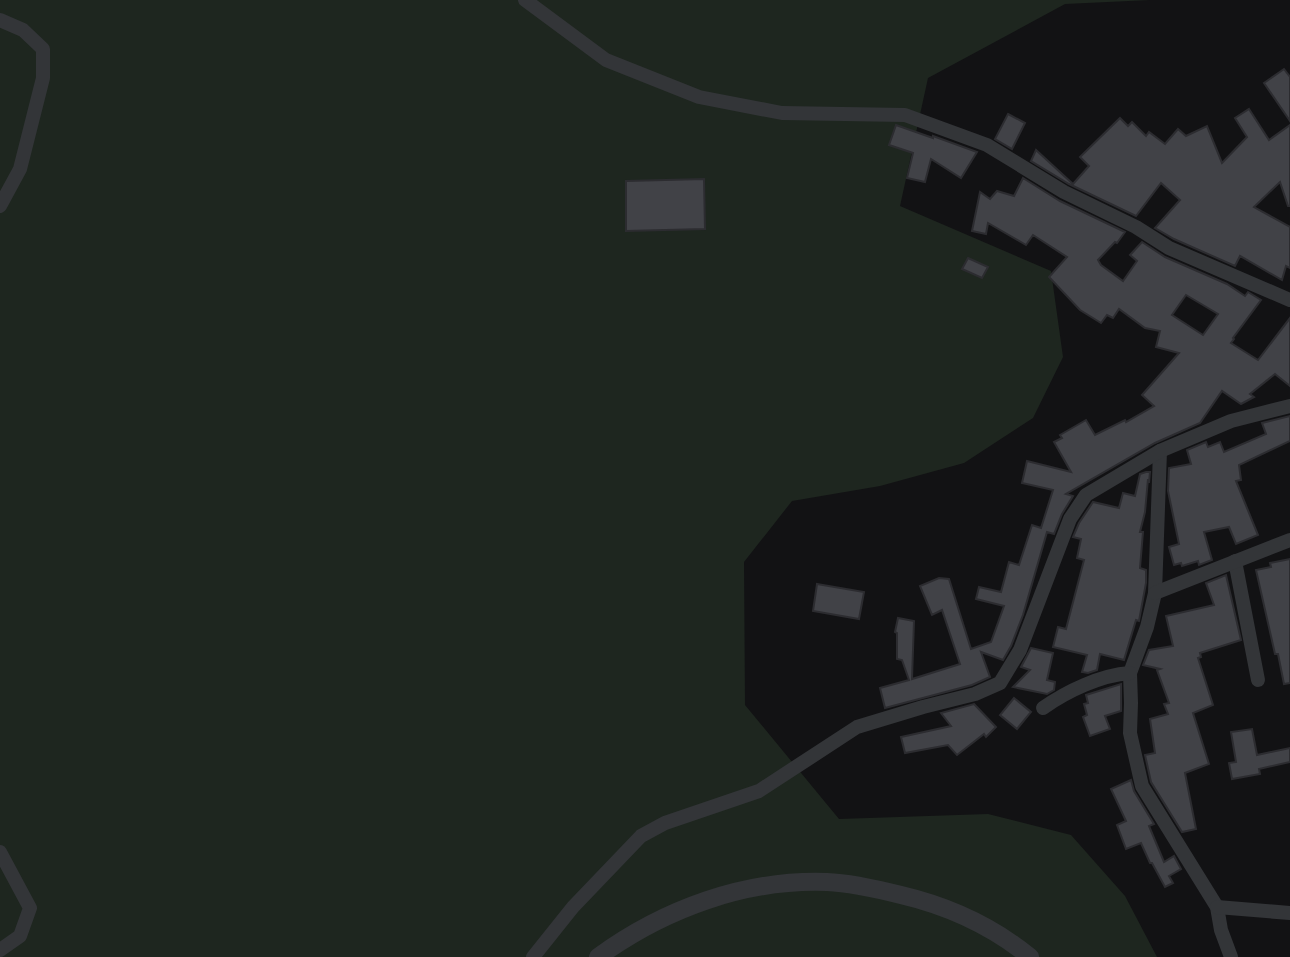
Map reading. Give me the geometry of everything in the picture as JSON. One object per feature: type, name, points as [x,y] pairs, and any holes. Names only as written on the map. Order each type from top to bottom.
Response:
[{"type":"street","points":[[525,0],[606,60],[699,97],[782,113],[905,115],[987,145],[1063,192],[1136,227],[1169,248],[1290,300]]},
{"type":"street","points":[[0,20],[23,30],[43,49],[43,78],[20,169],[0,205]]},
{"type":"street","points":[[533,957],[573,907],[640,836],[665,823],[760,791],[857,727],[923,706],[975,694],[1000,683],[1020,650],[1070,519],[1086,495],[1160,451],[1231,421],[1290,406]]},
{"type":"street","points":[[1160,451],[1155,593],[1147,627],[1130,673],[1130,733],[1142,786],[1217,907],[1221,930],[1231,957]]},
{"type":"street","points":[[1155,593],[1290,540]]},
{"type":"street","points":[[1235,561],[1258,680]]},
{"type":"street","points":[[1043,708],[1069,692],[1115,674],[1130,673]]},
{"type":"street","points":[[0,852],[30,908],[19,936],[0,950]]},
{"type":"street","points":[[598,957],[664,916],[720,895],[783,883],[830,882],[925,901],[976,921],[1030,957]]},
{"type":"street","points":[[1217,907],[1290,913]]},
{"type":"shaded area","points":[[0,0],[1150,0],[1065,4],[928,78],[900,206],[1051,271],[1063,357],[1033,418],[964,463],[880,486],[792,501],[744,562],[745,705],[839,819],[988,814],[1071,835],[1125,896],[1157,957],[0,957]]},
{"type":"building","points":[[1284,69],[1290,77],[1290,121],[1264,83]]},
{"type":"building","points":[[1249,109],[1269,140],[1290,125],[1290,206],[1280,182],[1254,207],[1290,227],[1290,268],[1286,266],[1282,280],[1240,256],[1235,266],[1155,228],[1180,200],[1161,183],[1136,216],[1069,184],[1031,161],[1036,150],[1073,184],[1089,166],[1080,157],[1120,118],[1128,126],[1132,122],[1146,136],[1149,132],[1165,144],[1178,129],[1186,136],[1207,126],[1222,163],[1247,137],[1235,118]]},
{"type":"building","points":[[1008,114],[1025,123],[1012,149],[995,139]]},
{"type":"building","points":[[896,125],[977,152],[961,178],[931,159],[925,182],[907,178],[913,153],[889,145]]},
{"type":"building","points":[[1023,178],[1060,201],[1125,232],[1098,260],[1123,281],[1137,261],[1130,255],[1142,242],[1165,257],[1227,284],[1245,296],[1248,292],[1261,300],[1231,343],[1258,360],[1290,318],[1290,386],[1275,374],[1250,394],[1254,397],[1241,404],[1222,391],[1200,423],[1155,443],[1066,494],[1073,496],[1054,534],[1047,532],[1023,615],[1011,646],[1003,660],[981,652],[990,677],[972,685],[885,708],[880,688],[909,680],[902,660],[897,659],[895,632],[898,618],[914,621],[912,679],[960,664],[942,610],[932,615],[920,586],[939,578],[949,579],[971,649],[991,642],[1004,606],[976,599],[979,587],[1001,592],[1009,562],[1019,565],[1032,525],[1041,528],[1053,490],[1022,483],[1027,461],[1071,472],[1054,442],[1062,438],[1060,435],[1086,420],[1095,435],[1154,406],[1142,395],[1179,353],[1156,347],[1160,331],[1145,328],[1119,309],[1113,318],[1107,315],[1101,323],[1080,310],[1049,277],[1067,257],[1033,235],[1026,245],[988,223],[986,234],[972,231],[980,192],[990,199],[997,191],[1014,196]],"holes":[[[1186,295],[1218,314],[1203,335],[1172,315]]]},
{"type":"building","points":[[704,179],[705,229],[626,231],[626,181]]},
{"type":"building","points":[[968,258],[988,267],[982,278],[962,269]]},
{"type":"building","points":[[1290,416],[1290,441],[1239,465],[1241,480],[1236,481],[1258,535],[1236,544],[1229,527],[1204,532],[1212,560],[1199,565],[1198,561],[1182,566],[1181,563],[1174,565],[1169,547],[1179,544],[1168,491],[1169,468],[1191,464],[1187,450],[1206,442],[1208,447],[1220,442],[1224,452],[1266,434],[1262,423]]},
{"type":"building","points":[[1150,472],[1140,532],[1143,532],[1140,568],[1146,570],[1146,583],[1139,621],[1136,620],[1124,660],[1100,654],[1097,670],[1082,672],[1087,655],[1053,647],[1058,627],[1066,629],[1084,560],[1077,558],[1081,539],[1073,537],[1093,502],[1119,508],[1123,493],[1135,496],[1140,474]]},
{"type":"building","points":[[1290,559],[1290,683],[1284,684],[1256,570],[1271,567],[1270,563]]},
{"type":"building","points":[[1226,575],[1241,640],[1200,653],[1201,657],[1198,658],[1213,705],[1193,713],[1209,764],[1185,773],[1196,829],[1182,832],[1151,782],[1145,755],[1155,753],[1150,719],[1168,714],[1164,704],[1169,703],[1157,670],[1160,669],[1143,665],[1149,650],[1173,646],[1166,616],[1214,605],[1206,583]]},
{"type":"building","points":[[817,584],[864,592],[859,619],[813,611]]},
{"type":"building","points":[[1031,648],[1053,653],[1047,680],[1055,682],[1054,690],[1047,694],[1013,687],[1030,670],[1021,667]]},
{"type":"building","points":[[1121,684],[1121,711],[1105,716],[1110,729],[1090,736],[1083,717],[1087,715],[1084,704],[1088,703],[1086,695]]},
{"type":"building","points":[[1014,698],[1031,712],[1017,729],[1000,715]]},
{"type":"building","points":[[974,704],[996,727],[986,737],[984,734],[957,755],[948,745],[905,753],[901,737],[951,726],[941,713]]},
{"type":"building","points":[[1252,729],[1257,755],[1290,748],[1290,762],[1259,769],[1260,774],[1232,779],[1229,763],[1236,762],[1231,732]]},
{"type":"building","points":[[1131,780],[1134,791],[1154,824],[1149,826],[1164,862],[1174,856],[1181,869],[1169,876],[1173,883],[1165,887],[1141,843],[1126,849],[1117,825],[1126,821],[1111,789]]}]
